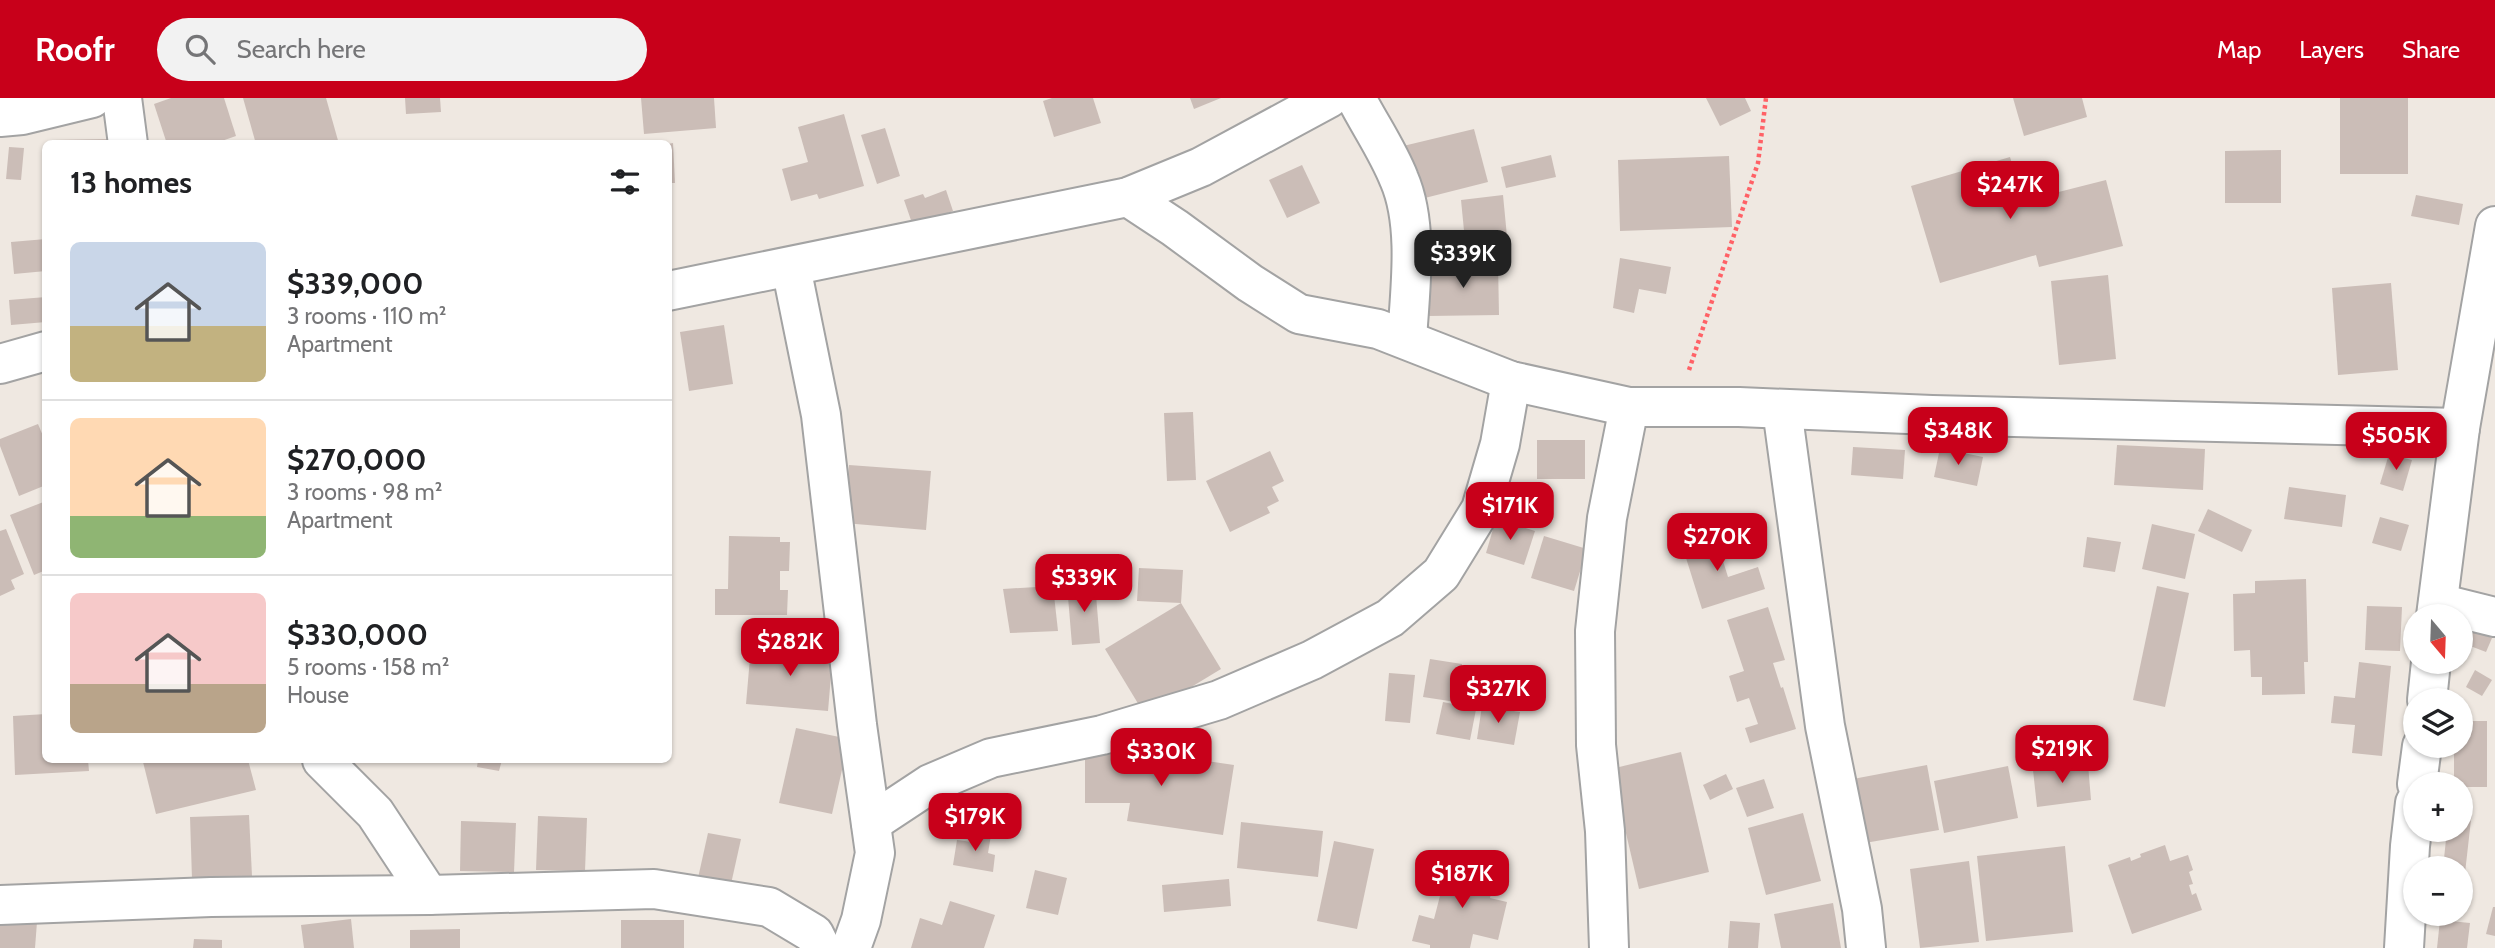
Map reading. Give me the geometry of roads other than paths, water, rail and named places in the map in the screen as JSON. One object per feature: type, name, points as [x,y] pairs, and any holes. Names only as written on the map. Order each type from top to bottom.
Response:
[{"type":"street","points":[[122,98],[127,140]]},
{"type":"street","points":[[672,290],[1128,197],[1201,167],[1329,98]]},
{"type":"street","points":[[1356,98],[1400,180],[1409,220],[1411,273],[1407,339]]},
{"type":"street","points":[[0,117],[22,115],[86,99]]},
{"type":"street","points":[[1128,197],[1299,314],[1378,329],[1511,381],[1629,407],[2460,428]]},
{"type":"street","points":[[2438,604],[2460,428],[2495,226]]},
{"type":"street","points":[[791,267],[821,415],[875,853],[861,920],[851,948]]},
{"type":"street","points":[[0,364],[42,352]]},
{"type":"street","points":[[871,823],[930,784],[991,758],[1102,735],[1219,700],[1312,660],[1390,618],[1441,574],[1481,509],[1500,444],[1511,381]]},
{"type":"street","points":[[1609,948],[1605,831],[1596,745],[1595,631],[1607,518],[1629,407]]},
{"type":"street","points":[[1782,409],[1825,726],[1862,909],[1866,948]]},
{"type":"street","points":[[2473,614],[2495,617]]},
{"type":"street","points":[[325,763],[375,813],[429,895]]},
{"type":"street","points":[[2404,948],[2412,842]]},
{"type":"street","points":[[0,905],[211,897],[654,889],[769,907],[814,933],[821,948]]}]
